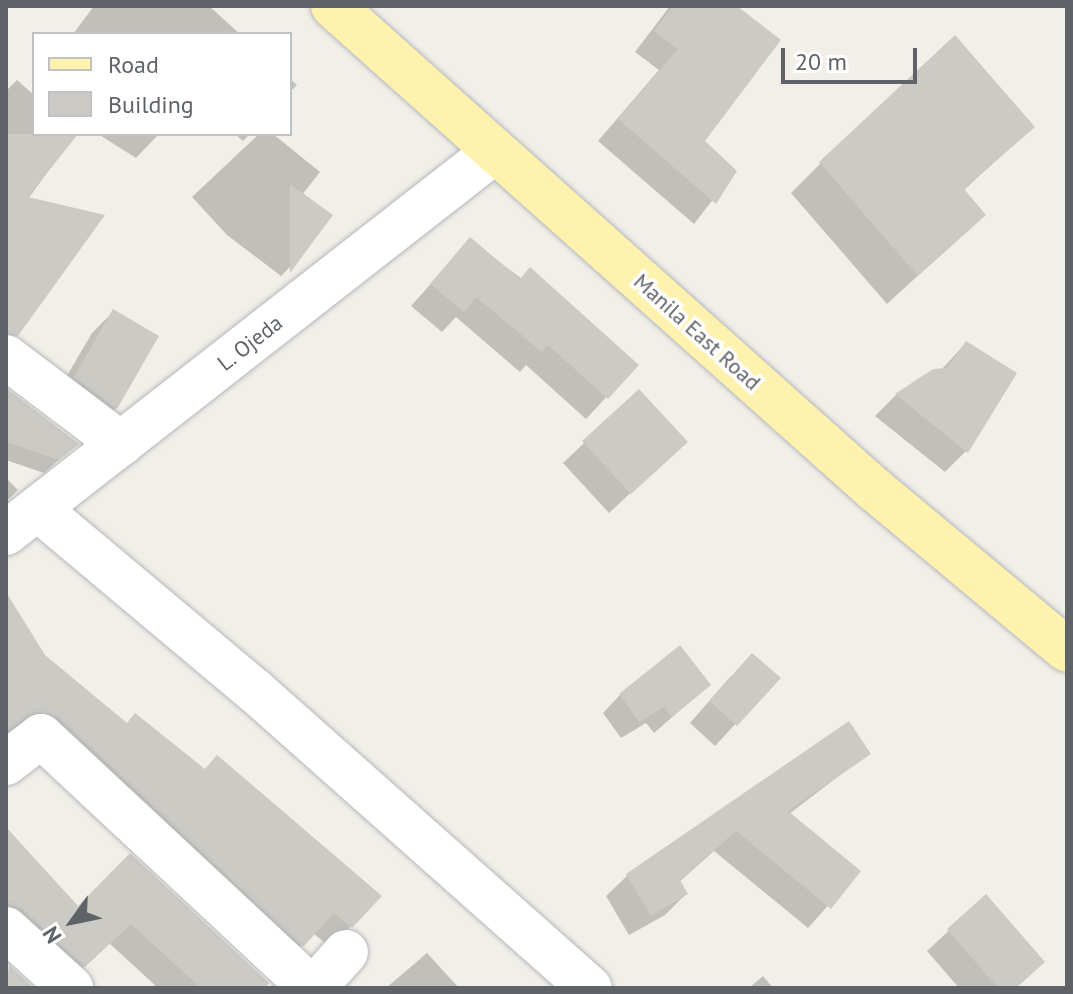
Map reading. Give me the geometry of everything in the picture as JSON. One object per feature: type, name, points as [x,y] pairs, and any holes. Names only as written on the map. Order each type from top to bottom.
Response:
[{"type":"main road","name":"Manila East Road","points":[[333,6],[874,489],[1067,650]]},
{"type":"street","name":"L. Ojeda","points":[[22,521],[494,152]]},
{"type":"street","points":[[6,357],[121,444]]},
{"type":"street","points":[[22,521],[254,690],[590,988]]},
{"type":"street","points":[[6,763],[41,736],[313,988],[346,952]]},
{"type":"street","points":[[10,941],[71,988]]},
{"type":"building","points":[[673,6],[737,6],[781,40],[705,141],[737,171],[716,204],[618,119],[678,49],[654,31]]},
{"type":"building","points":[[955,35],[1035,127],[964,189],[986,215],[918,276],[819,162]]},
{"type":"building","points":[[6,134],[76,136],[28,197],[105,215],[18,336],[6,333]]},
{"type":"building","points":[[290,184],[333,215],[290,273]]},
{"type":"building","points":[[470,237],[520,279],[530,267],[639,365],[608,399],[548,345],[542,352],[476,297],[464,312],[430,284]]},
{"type":"building","points":[[113,309],[159,336],[117,409],[74,377]]},
{"type":"building","points":[[966,341],[1017,373],[968,453],[895,394],[933,369],[947,368]]},
{"type":"building","points":[[6,388],[79,444],[59,460],[6,442]]},
{"type":"building","points":[[639,389],[688,442],[631,494],[582,441]]},
{"type":"building","points":[[6,592],[45,655],[127,723],[135,713],[205,769],[217,755],[382,896],[352,928],[334,913],[303,947],[58,717],[36,712],[6,731]]},
{"type":"building","points":[[680,645],[711,685],[672,717],[664,707],[639,722],[619,694]]},
{"type":"building","points":[[752,653],[781,678],[737,726],[709,701]]},
{"type":"building","points":[[849,721],[871,754],[788,811],[861,871],[831,909],[736,831],[680,880],[688,894],[651,916],[626,874]]},
{"type":"building","points":[[6,827],[78,906],[130,853],[269,983],[265,988],[201,988],[131,924],[85,967],[23,910],[6,903]]},
{"type":"building","points":[[986,894],[1045,962],[1016,988],[998,988],[947,929]]},
{"type":"building","points":[[9,965],[34,988],[6,988]]}]
